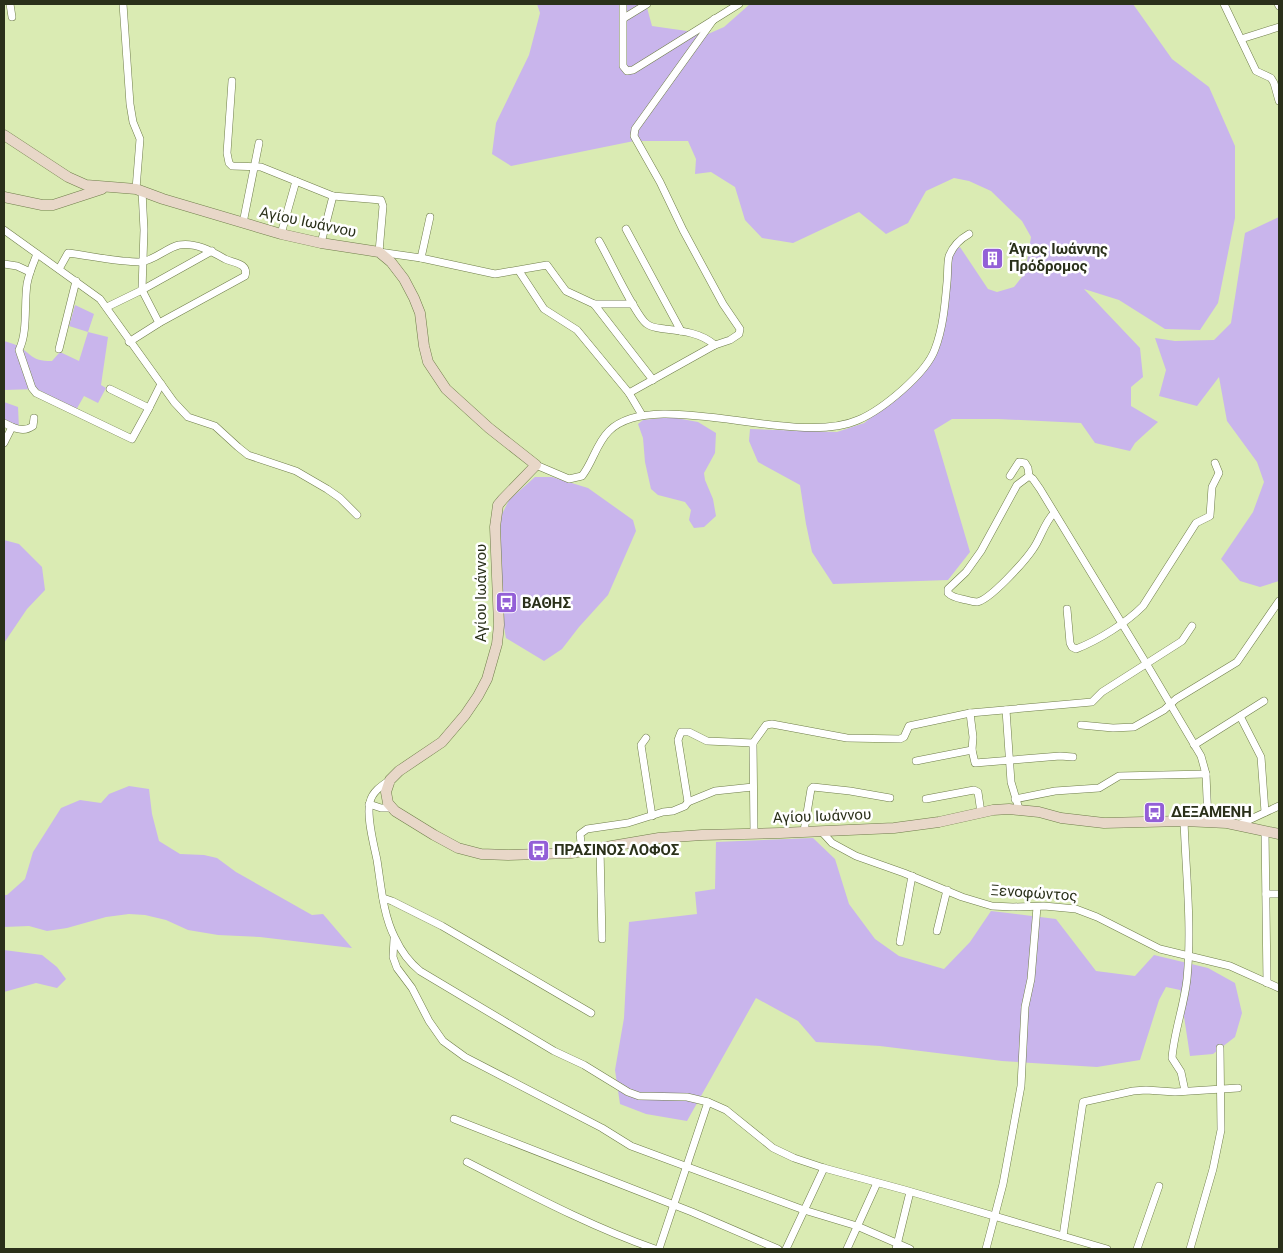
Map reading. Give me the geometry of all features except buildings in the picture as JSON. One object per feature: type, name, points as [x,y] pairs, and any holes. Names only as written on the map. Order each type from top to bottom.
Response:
[{"type":"street","points":[[10,4],[12,17]]},
{"type":"street","points":[[123,4],[130,104],[133,122],[140,139],[139,190],[144,230],[142,290],[159,323]]},
{"type":"street","points":[[623,4],[623,66],[627,71],[633,70],[738,4]]},
{"type":"street","points":[[624,18],[647,4]]},
{"type":"street","points":[[1224,4],[1256,71],[1271,78],[1279,101]]},
{"type":"street","points":[[628,393],[715,345],[739,334],[740,329],[723,304],[634,136],[635,129],[714,19]]},
{"type":"street","points":[[1241,39],[1279,26]]},
{"type":"street","points":[[232,81],[227,161],[232,166],[261,168],[333,196],[381,200],[383,202],[380,252],[404,279],[414,298],[420,313],[428,362],[440,382],[482,422],[536,465],[569,479],[582,476],[590,465],[600,442],[610,430],[622,422],[642,415],[674,414],[751,424],[811,428],[840,427],[860,420],[911,383],[934,351],[944,316],[949,256],[960,238],[969,234]]},
{"type":"street","points":[[4,135],[73,179],[86,185],[105,187]]},
{"type":"street","points":[[243,223],[259,143]]},
{"type":"street","points":[[281,234],[296,181]]},
{"type":"street","name":"Αγίου Ιωάννου","points":[[4,197],[42,205],[54,205],[105,187],[139,190],[281,234],[322,243],[380,252]]},
{"type":"street","points":[[322,243],[333,196]]},
{"type":"street","points":[[421,258],[430,217]]},
{"type":"street","points":[[626,229],[682,331]]},
{"type":"street","points":[[4,230],[100,299],[161,384],[188,417],[215,426],[248,455],[296,471],[340,498],[357,515]]},
{"type":"street","points":[[600,241],[633,304],[646,324],[705,337],[715,345]]},
{"type":"street","points":[[59,269],[68,253],[142,262],[176,246],[196,246],[242,265],[246,270],[245,276],[159,323],[130,342]]},
{"type":"street","points":[[107,307],[212,251]]},
{"type":"street","points":[[380,252],[421,258],[495,274],[519,271],[548,264],[566,291],[594,304],[633,304]]},
{"type":"street","points":[[37,254],[30,272],[23,337],[19,350],[34,392],[132,439],[161,384]]},
{"type":"street","points":[[4,264],[16,266],[30,272]]},
{"type":"street","points":[[519,271],[544,309],[577,330],[628,393],[642,415]]},
{"type":"street","points":[[59,349],[76,281]]},
{"type":"street","points":[[594,304],[653,380]]},
{"type":"street","points":[[110,389],[149,408]]},
{"type":"street","points":[[4,423],[21,430],[28,429],[33,426],[34,418]]},
{"type":"street","points":[[4,443],[12,427]]},
{"type":"street","points":[[1010,476],[1019,462],[1025,462],[1029,476],[1033,479],[1122,623],[1201,756],[1206,774],[1208,822]]},
{"type":"street","points":[[1067,609],[1070,643],[1076,649],[1085,646],[1133,616],[1143,606],[1196,523],[1210,516],[1212,488],[1219,473],[1215,463]]},
{"type":"street","name":"Αγίου Ιωάννου","points":[[390,780],[402,768],[442,742],[465,715],[487,679],[497,644],[499,626],[496,512],[503,499],[536,465]]},
{"type":"street","points":[[1029,476],[1017,485],[981,551],[966,572],[948,589],[948,594],[973,602],[985,599],[1003,583],[1033,549],[1049,518],[1054,513]]},
{"type":"street","points":[[1081,725],[1113,728],[1134,727],[1164,710],[1176,699],[1237,662],[1279,601]]},
{"type":"street","points":[[754,833],[753,743],[766,725],[847,738],[900,739],[904,737],[909,726],[970,713],[1092,702],[1102,692],[1182,641],[1192,626]]},
{"type":"street","points":[[1194,745],[1264,701]]},
{"type":"street","points":[[1006,710],[1011,782],[1017,804],[1055,791],[1099,788],[1119,776],[1206,774]]},
{"type":"street","points":[[970,713],[973,738],[972,750],[975,763],[1060,756],[1073,757]]},
{"type":"street","points":[[1240,716],[1261,757],[1265,812]]},
{"type":"street","points":[[688,802],[678,740],[681,732],[689,732],[707,741],[753,743]]},
{"type":"street","points":[[646,738],[641,745],[652,816]]},
{"type":"street","points":[[916,761],[972,750]]},
{"type":"street","points":[[390,780],[375,792],[369,804],[371,829],[383,898],[394,938],[412,965],[420,972],[554,1051],[584,1065],[619,1088],[639,1096],[687,1097],[708,1102],[726,1110],[773,1148],[794,1158],[1108,1249]]},
{"type":"street","points":[[369,804],[381,808],[391,808],[386,792],[390,780]]},
{"type":"street","points":[[582,851],[580,834],[583,830],[628,823],[680,809],[688,802],[715,791],[753,787]]},
{"type":"street","points":[[804,831],[811,789],[813,787],[890,798]]},
{"type":"street","points":[[926,799],[974,790],[980,795],[981,813]]},
{"type":"street","name":"Αγίου Ιωάννου","points":[[391,808],[434,835],[469,852],[508,856],[582,851],[659,838],[702,834],[894,828],[939,822],[1017,804],[1061,818],[1104,824],[1208,822],[1238,825],[1279,834]]},
{"type":"street","points":[[1238,825],[1279,806]]},
{"type":"street","points":[[1184,822],[1188,956],[1183,1003],[1172,1058],[1181,1072],[1185,1091]]},
{"type":"street","name":"Ξενοφώντος","points":[[820,831],[832,843],[845,850],[962,897],[992,906],[1064,907],[1086,911],[1160,949],[1230,966],[1279,988]]},
{"type":"street","points":[[1265,831],[1267,983]]},
{"type":"street","points":[[600,848],[602,939]]},
{"type":"street","points":[[900,942],[912,876]]},
{"type":"street","points":[[937,931],[947,890]]},
{"type":"street","points":[[1266,894],[1279,894]]},
{"type":"street","points":[[383,898],[449,930],[592,1013]]},
{"type":"street","points":[[986,1249],[996,1217],[1021,1086],[1025,1007],[1031,979],[1037,907]]},
{"type":"street","points":[[394,938],[393,957],[397,968],[412,988],[429,1021],[443,1041],[465,1058],[602,1128],[632,1146],[804,1210],[857,1226],[896,1247],[910,1249]]},
{"type":"street","points":[[1190,1249],[1217,1152],[1221,1130],[1220,1048]]},
{"type":"street","points":[[1063,1236],[1083,1102],[1133,1090],[1185,1091],[1238,1088]]},
{"type":"street","points":[[659,1249],[708,1102]]},
{"type":"street","points":[[454,1119],[673,1205],[778,1249]]},
{"type":"street","points":[[467,1162],[569,1214],[630,1241],[654,1249]]},
{"type":"street","points":[[786,1249],[824,1168]]},
{"type":"street","points":[[847,1249],[877,1183]]},
{"type":"street","points":[[1137,1249],[1159,1186]]},
{"type":"street","points":[[896,1247],[910,1192]]},
{"type":"shaded area","points":[[537,4],[646,4],[652,26],[708,34],[724,27],[750,4],[1133,4],[1172,59],[1209,87],[1235,146],[1235,218],[1218,303],[1200,330],[1165,329],[1119,300],[1084,289],[1140,348],[1143,377],[1131,387],[1131,406],[1158,422],[1135,443],[1130,451],[1095,443],[1081,423],[952,419],[934,430],[970,552],[948,580],[833,584],[812,552],[800,485],[758,462],[749,441],[750,429],[837,432],[864,423],[898,397],[940,341],[952,251],[960,247],[988,289],[997,292],[1014,287],[1025,273],[1031,237],[1022,221],[991,191],[969,181],[954,178],[926,191],[908,223],[886,234],[859,212],[793,243],[762,238],[745,220],[735,187],[711,172],[695,174],[696,159],[688,141],[634,141],[511,166],[492,154],[496,123],[529,55],[540,13]]},
{"type":"shaded area","points":[[1279,217],[1279,581],[1260,587],[1240,581],[1221,559],[1253,512],[1264,482],[1257,462],[1227,421],[1219,377],[1197,406],[1159,396],[1166,370],[1155,338],[1175,341],[1214,340],[1231,323],[1245,233]]},
{"type":"shaded area","points":[[75,305],[94,314],[88,332],[69,326]]},
{"type":"shaded area","points":[[88,332],[108,337],[101,385],[106,388],[98,403],[84,396],[76,410],[37,389],[4,390],[4,341],[16,345],[39,360],[52,361],[60,352],[79,361]]},
{"type":"shaded area","points":[[4,402],[18,407],[19,428],[4,423]]},
{"type":"shaded area","points":[[671,417],[698,422],[716,433],[715,453],[704,473],[713,499],[716,516],[704,527],[694,528],[689,520],[691,510],[685,502],[658,495],[651,489],[645,462],[643,438],[638,424],[643,420]]},
{"type":"shaded area","points":[[535,477],[552,477],[588,488],[633,520],[636,531],[608,595],[562,649],[544,661],[506,638],[503,622],[500,518],[509,500]]},
{"type":"shaded area","points":[[4,540],[19,544],[42,567],[45,590],[27,609],[4,643]]},
{"type":"shaded area","points":[[129,786],[149,789],[152,814],[159,841],[180,854],[204,855],[217,858],[236,872],[312,915],[323,914],[352,948],[260,937],[218,935],[188,930],[166,920],[145,915],[129,914],[106,917],[67,928],[47,931],[29,926],[4,927],[4,895],[7,895],[25,879],[33,852],[61,808],[80,800],[101,803],[109,794]]},
{"type":"shaded area","points":[[813,838],[835,859],[849,904],[875,939],[899,956],[944,969],[970,942],[991,911],[1056,919],[1096,971],[1135,976],[1154,955],[1208,968],[1235,983],[1242,1013],[1235,1037],[1213,1054],[1190,1056],[1180,990],[1166,987],[1159,1000],[1140,1060],[1097,1067],[1002,1061],[880,1046],[816,1042],[798,1021],[756,998],[687,1121],[646,1114],[620,1104],[615,1070],[624,1018],[629,922],[697,914],[695,892],[715,889],[716,842]]},
{"type":"shaded area","points":[[4,950],[42,955],[57,967],[66,979],[57,988],[36,983],[4,992]]},
{"type":"place","name":"Άγιος Ιωάννης Πρόδρομος","points":[[993,258]]},
{"type":"place","name":"ΒΑΘΗΣ","points":[[506,603]]},
{"type":"place","name":"ΔΕΞΑΜΕΝΗ","points":[[1155,812]]},
{"type":"place","name":"ΠΡΑΣΙΝΟΣ ΛΟΦΟΣ","points":[[538,850]]}]
